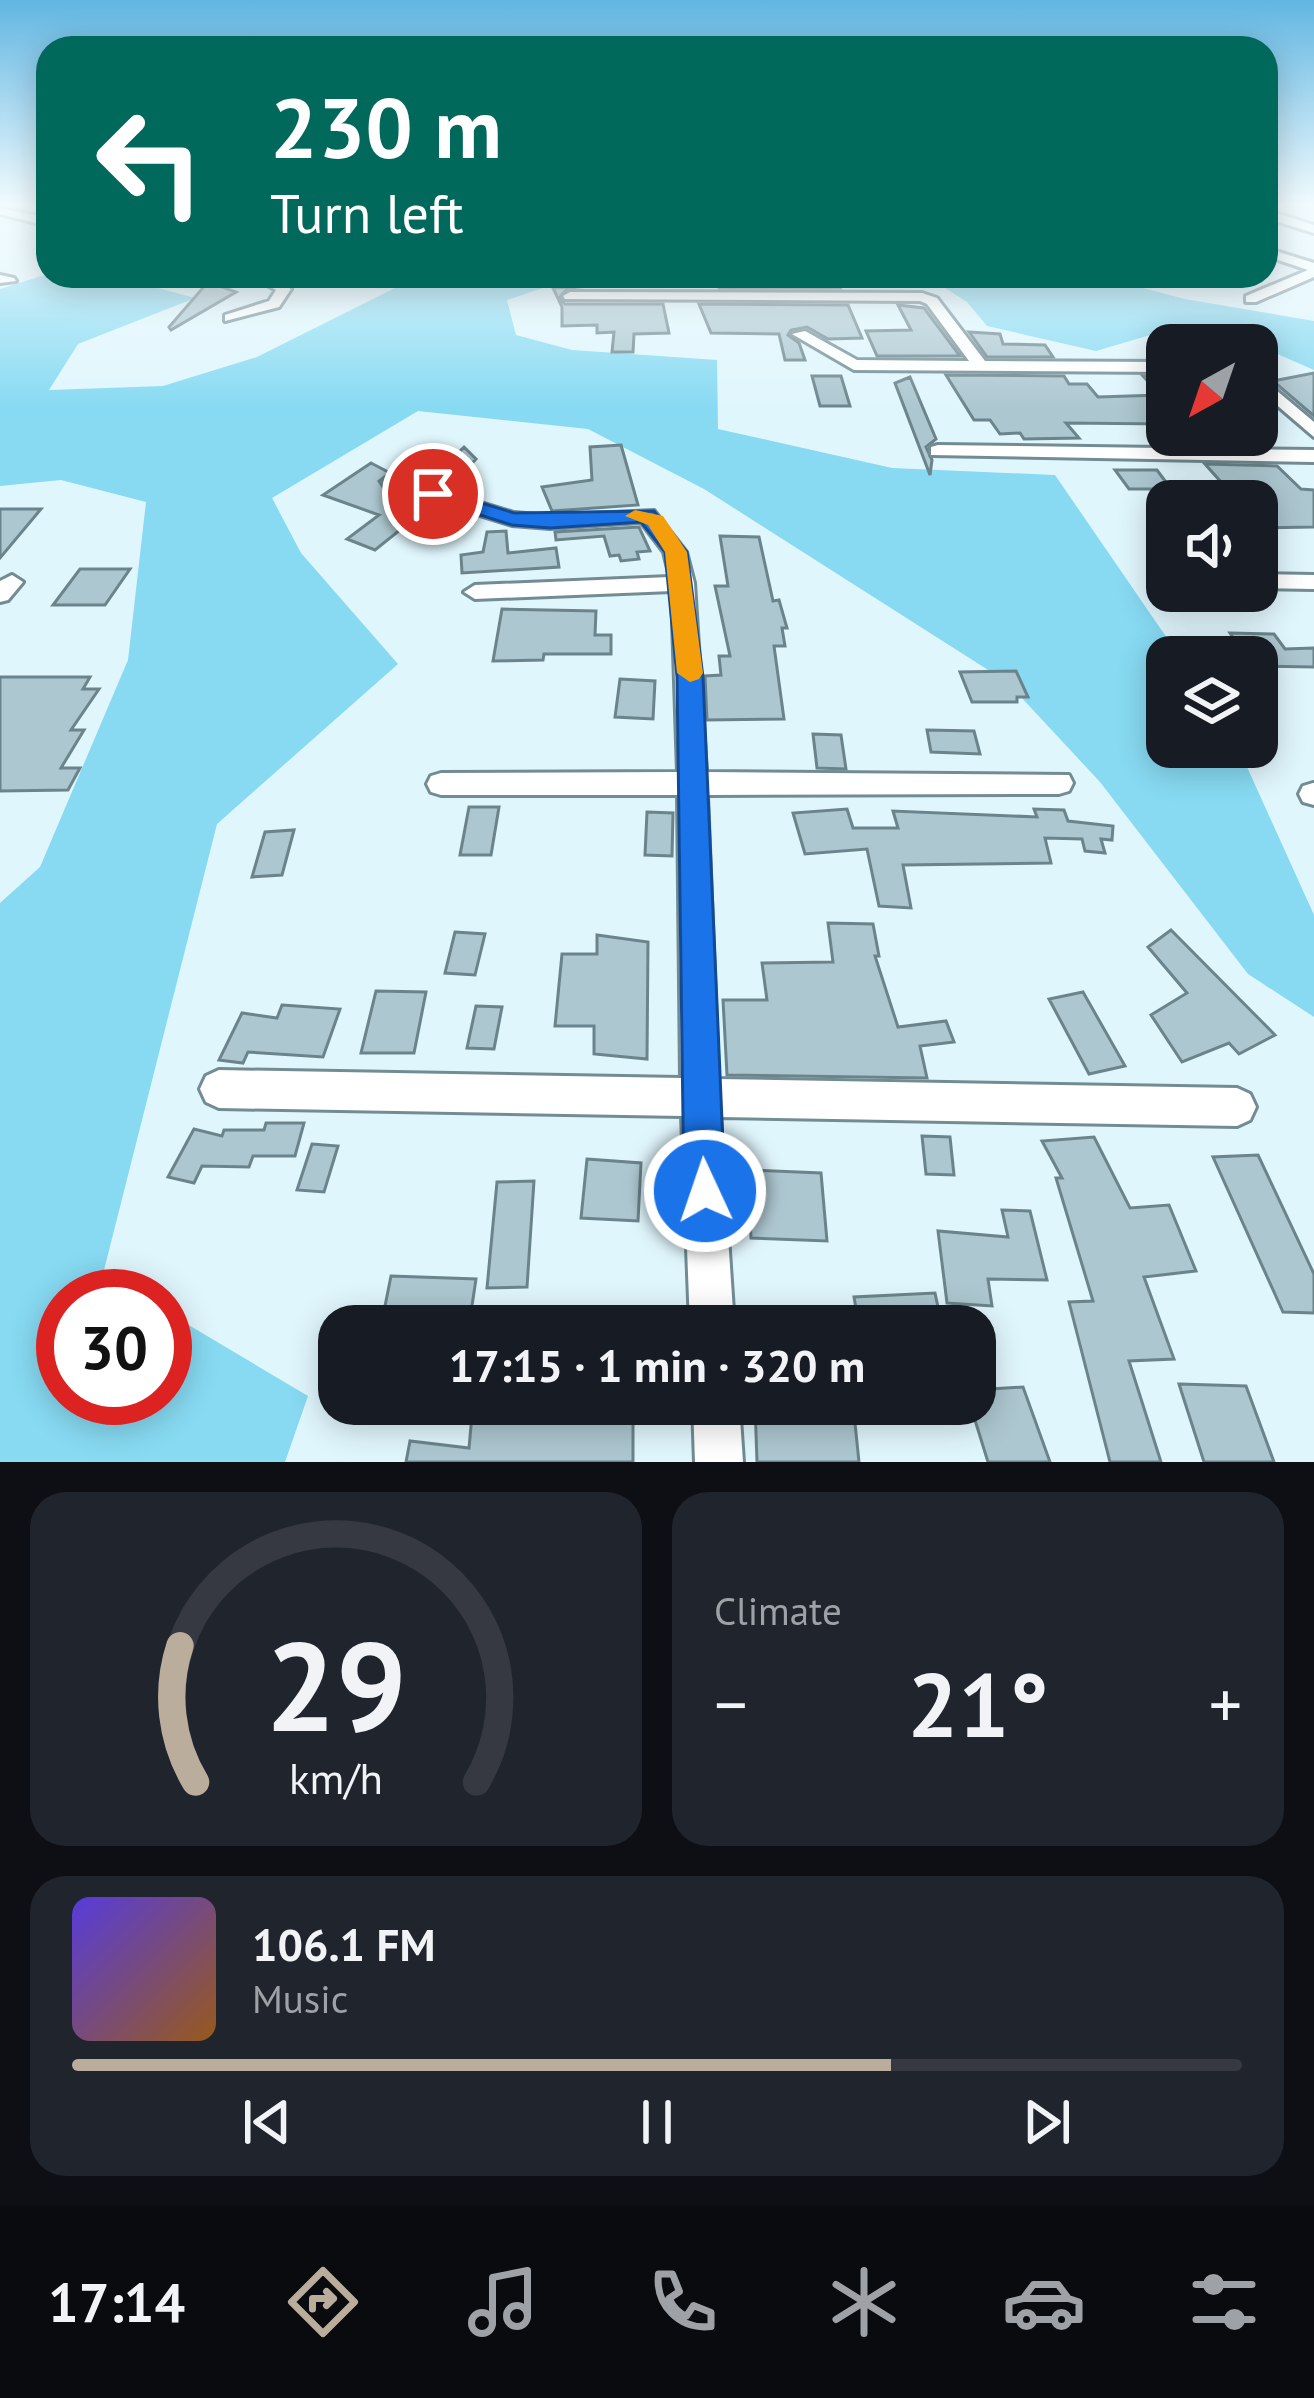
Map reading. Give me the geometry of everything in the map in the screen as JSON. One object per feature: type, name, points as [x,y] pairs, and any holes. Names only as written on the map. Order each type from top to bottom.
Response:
[{"type":"street","points":[[1278,288],[1311,274]]},
{"type":"street","points":[[230,318],[274,304],[282,288]]},
{"type":"street","points":[[888,288],[891,297]]},
{"type":"street","points":[[1251,299],[1277,288]]},
{"type":"street","points":[[570,296],[932,301],[980,365]]},
{"type":"street","points":[[800,334],[854,365],[1146,367]]},
{"type":"street","points":[[1278,399],[1314,432]]},
{"type":"street","points":[[938,451],[1314,456]]},
{"type":"street","points":[[393,482],[512,519],[550,522],[647,515],[676,552],[683,583],[693,784],[700,1101],[711,1305]]},
{"type":"street","points":[[1278,581],[1314,582]]},
{"type":"street","points":[[475,592],[683,583]]},
{"type":"street","points":[[440,784],[1059,782]]},
{"type":"street","points":[[219,1089],[1238,1107]]},
{"type":"street","points":[[717,1425],[719,1462]]},
{"type":"shaded area","points":[[36,278],[36,288],[158,288],[195,298],[78,344],[49,390],[163,386],[257,357],[395,288],[543,288],[507,300],[516,335],[572,350],[717,360],[718,429],[892,468],[1055,475],[1166,636],[1146,636],[1146,768],[1248,768],[1314,915],[1314,1017],[1248,974],[1100,782],[1007,682],[704,489],[588,429],[418,411],[272,498],[301,553],[398,664],[217,824],[104,1269],[36,1269],[36,1425],[192,1425],[192,1327],[308,1396],[285,1462],[0,1462],[0,903],[40,867],[128,660],[146,502],[61,480],[0,486],[0,289]]},
{"type":"shaded area","points":[[945,288],[1143,288],[1314,321],[1314,370],[1278,354],[1278,324],[1146,324],[1146,336],[1096,351],[987,326],[967,302]]},
{"type":"building","points":[[203,288],[236,292],[171,330]]},
{"type":"building","points":[[553,288],[568,288],[559,298],[565,304],[663,304],[669,333],[634,334],[633,352],[612,352],[614,332],[597,333],[597,325],[562,326],[562,307]]},
{"type":"building","points":[[699,304],[848,305],[862,338],[828,339],[807,327],[791,330],[788,335],[799,343],[805,360],[785,360],[779,334],[711,333]]},
{"type":"building","points":[[898,305],[924,308],[960,356],[877,356],[866,331],[911,330]]},
{"type":"building","points":[[969,332],[1000,334],[1003,344],[1045,345],[1053,357],[987,357]]},
{"type":"building","points":[[1314,373],[1314,416],[1278,385],[1278,380]]},
{"type":"building","points":[[946,375],[1064,376],[1069,384],[1087,384],[1098,397],[1146,395],[1146,424],[1066,423],[1079,438],[1024,439],[1020,433],[1000,434],[990,420],[974,420]]},
{"type":"building","points":[[812,376],[841,376],[850,406],[820,406]]},
{"type":"building","points":[[910,377],[936,439],[926,447],[932,460],[930,475],[895,383]]},
{"type":"building","points":[[621,445],[638,505],[552,511],[542,487],[592,480],[590,447]]},
{"type":"building","points":[[464,447],[476,459],[448,488],[429,482]]},
{"type":"building","points":[[371,463],[390,473],[379,481],[385,490],[431,505],[427,511],[450,518],[427,531],[411,521],[375,550],[347,539],[379,515],[323,495]]},
{"type":"building","points":[[1205,464],[1277,466],[1301,489],[1314,490],[1314,527],[1278,528],[1278,480],[1219,480]]},
{"type":"building","points":[[1115,470],[1157,470],[1164,480],[1146,480],[1146,489],[1129,489]]},
{"type":"building","points":[[0,509],[41,509],[0,558]]},
{"type":"building","points":[[639,527],[650,551],[637,552],[639,559],[621,561],[619,555],[610,556],[604,536],[556,540],[555,532]]},
{"type":"building","points":[[506,531],[508,553],[556,548],[559,567],[462,573],[461,555],[483,552],[487,532]]},
{"type":"building","points":[[720,536],[759,537],[773,601],[779,600],[787,628],[782,628],[785,646],[774,646],[784,719],[707,720],[705,676],[721,675],[719,656],[730,656],[715,586],[728,586]]},
{"type":"building","points":[[80,569],[130,569],[105,605],[53,605]]},
{"type":"building","points":[[502,609],[596,611],[595,635],[611,635],[611,654],[544,654],[543,660],[493,661]]},
{"type":"building","points":[[1230,633],[1275,636],[1232,636]]},
{"type":"building","points":[[1278,639],[1285,649],[1314,648],[1314,667],[1278,666]]},
{"type":"building","points":[[1016,671],[1028,697],[1017,697],[1017,702],[972,702],[960,672]]},
{"type":"building","points":[[0,677],[90,677],[83,689],[99,689],[71,730],[84,730],[61,768],[80,768],[68,790],[0,791]]},
{"type":"building","points":[[620,679],[655,681],[653,719],[615,717]]},
{"type":"building","points":[[927,730],[974,731],[980,754],[931,752]]},
{"type":"building","points":[[813,734],[841,735],[846,769],[817,768]]},
{"type":"building","points":[[469,807],[499,807],[491,855],[460,855]]},
{"type":"building","points":[[847,809],[853,828],[898,828],[893,811],[1037,817],[1034,809],[1064,810],[1068,821],[1113,826],[1112,840],[1101,839],[1105,853],[1085,851],[1082,839],[1045,838],[1051,863],[903,865],[911,908],[879,906],[867,849],[805,854],[793,813]]},
{"type":"building","points":[[647,812],[673,813],[672,856],[645,855]]},
{"type":"building","points":[[294,830],[282,875],[252,877],[265,832]]},
{"type":"building","points":[[828,923],[873,924],[879,956],[875,956],[898,1027],[946,1021],[954,1042],[920,1046],[927,1078],[727,1075],[723,1000],[767,1000],[762,963],[833,962]]},
{"type":"building","points":[[1171,930],[1275,1035],[1239,1054],[1229,1043],[1182,1062],[1151,1015],[1187,993],[1148,947]]},
{"type":"building","points":[[455,932],[485,934],[475,975],[445,973]]},
{"type":"building","points":[[597,935],[648,942],[647,1059],[594,1054],[594,1026],[555,1026],[562,954],[597,954]]},
{"type":"building","points":[[376,991],[426,992],[414,1053],[361,1053]]},
{"type":"building","points":[[1083,992],[1125,1066],[1089,1074],[1049,999]]},
{"type":"building","points":[[282,1005],[340,1009],[323,1057],[248,1052],[243,1063],[219,1060],[242,1013],[277,1018]]},
{"type":"building","points":[[476,1006],[502,1007],[494,1049],[467,1048]]},
{"type":"building","points":[[266,1123],[304,1123],[295,1156],[253,1156],[249,1167],[202,1166],[194,1183],[168,1177],[194,1129],[222,1136],[224,1130],[264,1130]]},
{"type":"building","points":[[922,1136],[950,1137],[954,1175],[926,1174]]},
{"type":"building","points":[[1094,1137],[1130,1208],[1169,1205],[1196,1271],[1144,1277],[1174,1359],[1129,1361],[1161,1462],[1110,1462],[1069,1302],[1093,1301],[1056,1178],[1062,1178],[1042,1141]]},
{"type":"building","points":[[312,1144],[338,1146],[324,1192],[297,1190]]},
{"type":"building","points":[[1258,1155],[1314,1274],[1314,1313],[1283,1312],[1213,1157]]},
{"type":"building","points":[[587,1159],[641,1163],[638,1221],[581,1218]]},
{"type":"building","points":[[748,1170],[821,1173],[827,1241],[751,1238]]},
{"type":"building","points":[[534,1181],[527,1287],[487,1288],[497,1182]]},
{"type":"building","points":[[1002,1210],[1030,1211],[1047,1280],[988,1279],[992,1305],[947,1303],[938,1231],[1008,1237]]},
{"type":"building","points":[[391,1276],[476,1279],[472,1305],[385,1305]]},
{"type":"building","points":[[935,1293],[938,1305],[855,1305],[854,1297]]},
{"type":"building","points":[[1179,1384],[1246,1386],[1274,1462],[1204,1462]]},
{"type":"building","points":[[1023,1387],[1050,1462],[988,1462],[977,1425],[996,1425],[996,1389]]},
{"type":"building","points":[[471,1425],[633,1425],[633,1462],[406,1462],[410,1441],[469,1448]]},
{"type":"building","points":[[756,1425],[855,1425],[859,1462],[757,1462]]},
{"type":"slow traffic","points":[[635,516],[655,520],[676,552],[690,673]]},
{"type":"route","points":[[433,494],[512,519],[550,522],[647,515],[676,552],[690,677],[705,1191]]}]
